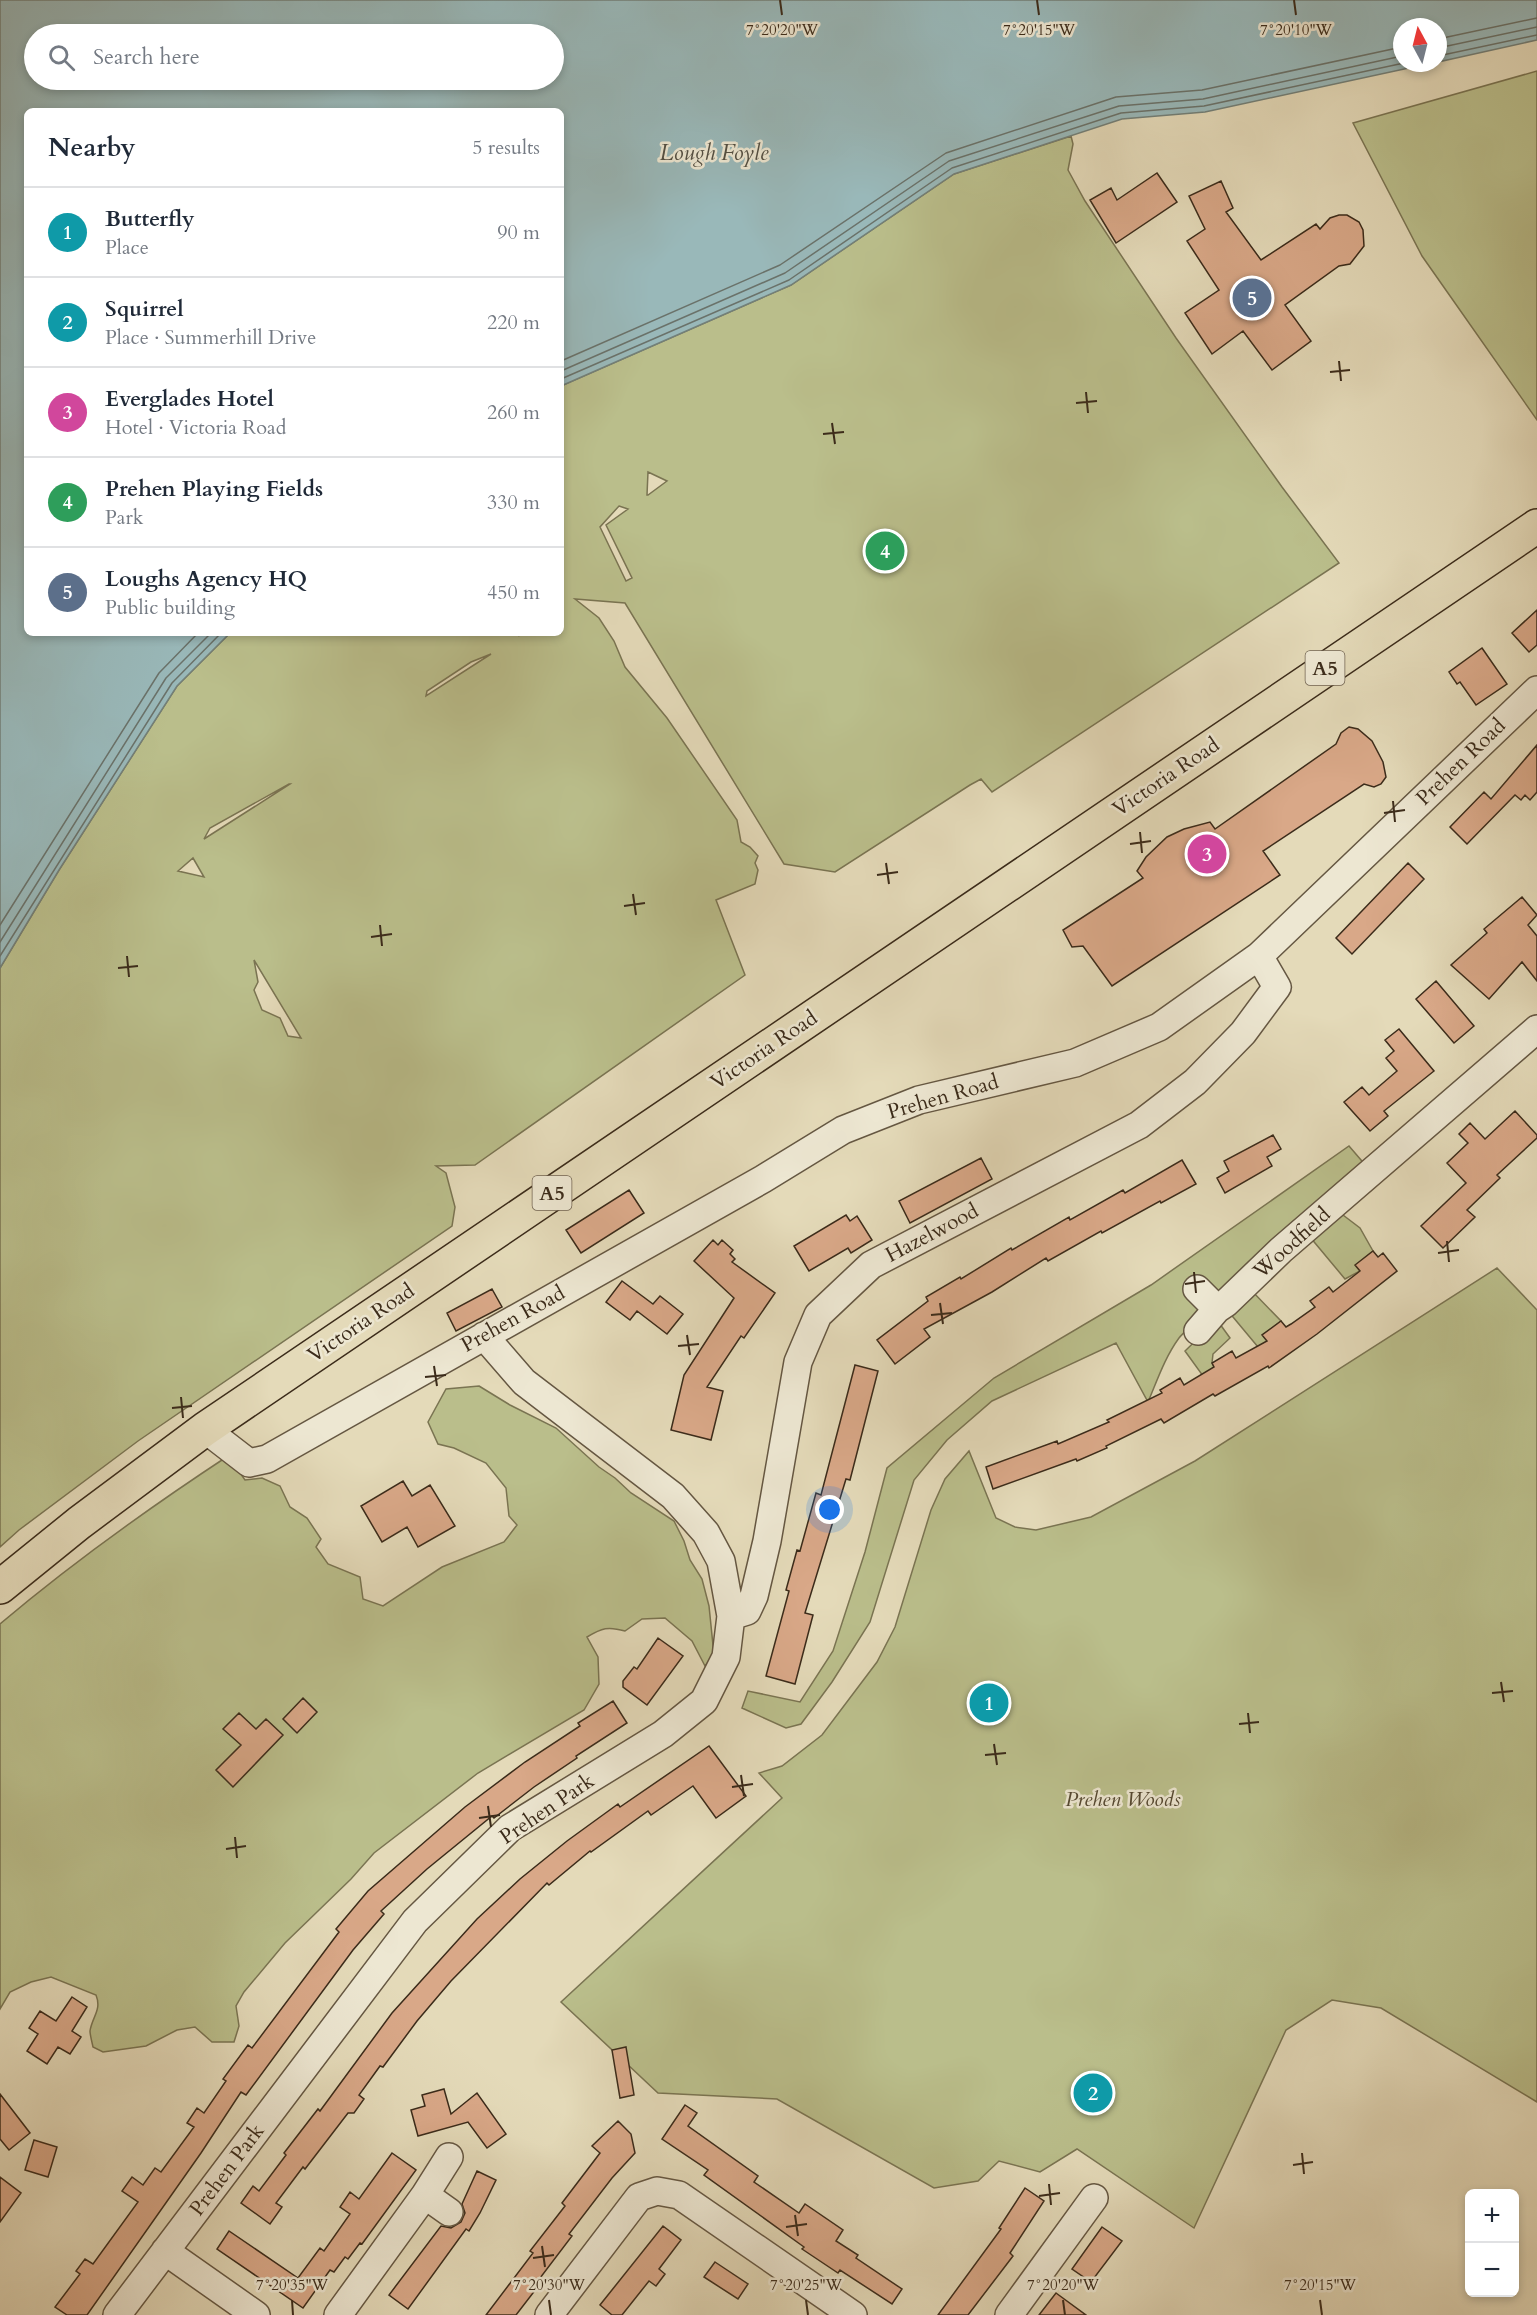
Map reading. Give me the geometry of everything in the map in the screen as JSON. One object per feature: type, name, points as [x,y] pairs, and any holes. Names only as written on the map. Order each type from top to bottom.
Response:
[{"type":"highway","name":"Victoria Road","points":[[0,1587],[79,1523],[205,1429],[1537,526]]},
{"type":"street","name":"Prehen Road","points":[[205,1429],[249,1463],[267,1459],[754,1184],[843,1130],[919,1100],[1075,1063],[1159,1027],[1259,956],[1537,690]]},
{"type":"street","name":"Hazelwood","points":[[730,1616],[747,1611],[754,1596],[767,1541],[798,1362],[818,1315],[871,1265],[1139,1125],[1195,1082],[1243,1033],[1277,987],[1259,956]]},
{"type":"street","name":"Woodfield","points":[[1198,1331],[1217,1309],[1281,1250],[1537,1029]]},
{"type":"street","points":[[1197,1288],[1217,1309]]},
{"type":"street","name":"Prehen Park","points":[[117,2315],[415,1921],[510,1828],[663,1734],[704,1701],[726,1658],[730,1616],[720,1561],[706,1533],[673,1496],[524,1382],[484,1336]]},
{"type":"street","points":[[338,2315],[425,2195],[449,2157]]},
{"type":"street","points":[[551,2314],[639,2197],[657,2190],[679,2195],[853,2315]]},
{"type":"street","points":[[425,2195],[449,2212]]},
{"type":"street","points":[[1009,2315],[1094,2198]]},
{"type":"street","points":[[165,2251],[256,2315]]},
{"type":"green space","points":[[1537,71],[1537,420],[1422,256],[1353,123]]},
{"type":"green space","points":[[1071,136],[1073,144],[1068,170],[1085,201],[1176,338],[1339,563],[992,792],[981,779],[835,872],[784,864],[625,603],[575,599],[599,618],[614,641],[625,667],[667,718],[737,820],[741,842],[750,847],[758,856],[755,863],[758,870],[755,884],[716,900],[745,975],[475,1165],[436,1166],[446,1173],[455,1207],[452,1226],[138,1441],[19,1530],[0,1547],[0,968],[59,870],[177,686],[227,636],[564,636],[564,385],[791,285],[954,174]],"holes":[[[648,472],[667,481],[647,495]],[[619,506],[628,509],[606,525],[632,578],[626,581],[600,527]],[[491,654],[426,696],[427,691],[471,662]],[[290,784],[204,839],[210,828]],[[193,858],[204,877],[178,871]],[[254,960],[301,1038],[288,1036],[280,1018],[262,1010],[254,990],[258,982]]]},
{"type":"green space","points":[[1349,1146],[1367,1167],[1200,1308],[1195,1321],[1179,1338],[1170,1353],[1148,1402],[1116,1343],[992,1401],[947,1440],[914,1480],[870,1622],[832,1682],[801,1724],[786,1728],[742,1708],[748,1691],[800,1702],[833,1651],[865,1552],[887,1468],[994,1378],[1151,1285]]},
{"type":"green space","points":[[1339,1212],[1360,1228],[1373,1251],[1356,1265],[1360,1271],[1345,1279],[1310,1237]]},
{"type":"green space","name":"Prehen Woods","points":[[1497,1268],[1537,1310],[1537,2102],[1381,2008],[1332,2000],[1286,2030],[1194,2228],[1077,2149],[1040,2172],[999,2161],[978,2181],[934,2188],[777,2099],[658,2093],[561,2002],[782,1798],[759,1773],[782,1766],[822,1735],[877,1662],[895,1627],[931,1510],[945,1479],[969,1451],[996,1518],[1015,1527],[1036,1530],[1091,1517],[1195,1461]]},
{"type":"green space","points":[[1250,1289],[1281,1321],[1263,1335],[1267,1341],[1258,1347],[1228,1311]]},
{"type":"green space","points":[[1217,1320],[1230,1338],[1213,1354],[1214,1367],[1203,1376],[1185,1351]]},
{"type":"green space","points":[[479,1386],[510,1405],[556,1428],[631,1493],[674,1521],[690,1560],[702,1579],[709,1606],[714,1655],[705,1666],[692,1641],[665,1618],[642,1619],[625,1631],[605,1629],[587,1637],[598,1657],[599,1684],[584,1710],[478,1773],[374,1853],[351,1879],[285,1943],[244,1992],[236,2006],[239,2026],[234,2042],[212,2042],[195,2027],[177,2030],[146,2046],[103,2052],[93,2047],[90,2033],[98,2005],[96,1995],[51,1977],[31,1982],[10,1992],[0,2009],[0,1624],[111,1537],[228,1456],[245,1480],[262,1478],[280,1486],[290,1507],[307,1518],[321,1539],[316,1547],[328,1564],[360,1577],[363,1599],[383,1606],[442,1567],[504,1542],[517,1525],[509,1516],[506,1488],[486,1463],[454,1448],[438,1444],[428,1422],[446,1389]]},
{"type":"water","name":"Lough Foyle","points":[[0,0],[1537,0],[1537,40],[1447,60],[1447,18],[1393,18],[1393,71],[1205,112],[1122,119],[954,174],[791,285],[564,385],[564,108],[24,108],[24,636],[227,636],[177,686],[59,870],[0,968]]},
{"type":"building","points":[[1157,173],[1177,202],[1116,243],[1090,200],[1111,188],[1117,200]]},
{"type":"building","points":[[1221,181],[1233,208],[1226,212],[1261,260],[1316,224],[1320,229],[1330,218],[1339,215],[1347,215],[1359,222],[1363,230],[1364,246],[1350,264],[1339,266],[1285,305],[1311,341],[1272,370],[1243,331],[1212,354],[1185,313],[1219,290],[1187,241],[1205,229],[1189,196]]},
{"type":"building","points":[[1537,610],[1537,645],[1529,652],[1512,633]]},
{"type":"building","points":[[1482,648],[1507,684],[1476,705],[1460,682],[1457,684],[1449,672]]},
{"type":"building","points":[[1349,727],[1358,729],[1372,741],[1383,762],[1386,777],[1381,784],[1374,787],[1364,784],[1263,851],[1280,875],[1112,986],[1083,946],[1072,947],[1063,930],[1143,878],[1137,871],[1146,857],[1167,837],[1184,829],[1210,822],[1215,829],[1336,744],[1341,733]]},
{"type":"building","points":[[1537,745],[1537,792],[1530,800],[1525,795],[1521,800],[1515,795],[1467,844],[1450,827],[1484,792],[1491,799]]},
{"type":"building","points":[[1408,863],[1424,879],[1352,954],[1336,938]]},
{"type":"building","points":[[1522,897],[1537,915],[1528,925],[1537,936],[1537,981],[1522,962],[1489,999],[1451,965],[1487,933],[1484,929]]},
{"type":"building","points":[[1436,981],[1474,1026],[1454,1043],[1416,999]]},
{"type":"building","points":[[1399,1029],[1434,1071],[1384,1111],[1388,1116],[1370,1131],[1344,1102],[1362,1087],[1369,1095],[1397,1071],[1386,1058],[1394,1051],[1385,1040]]},
{"type":"building","points":[[1515,1111],[1537,1135],[1537,1138],[1497,1175],[1500,1178],[1467,1210],[1475,1217],[1443,1248],[1421,1226],[1466,1183],[1447,1163],[1468,1143],[1459,1134],[1470,1123],[1485,1139]]},
{"type":"building","points":[[1273,1135],[1281,1149],[1267,1157],[1272,1166],[1225,1193],[1217,1178],[1229,1171],[1224,1161]]},
{"type":"building","points":[[981,1158],[992,1179],[910,1223],[899,1201]]},
{"type":"building","points":[[1182,1160],[1196,1184],[1102,1233],[1101,1231],[1048,1261],[1046,1258],[992,1292],[924,1329],[930,1337],[895,1364],[877,1340],[928,1301],[926,1297],[960,1277],[961,1279],[1011,1248],[1012,1250],[1069,1217],[1070,1220],[1123,1190],[1125,1193]]},
{"type":"building","points":[[629,1190],[644,1213],[581,1253],[566,1230]]},
{"type":"building","points":[[846,1215],[850,1221],[857,1216],[872,1240],[851,1253],[848,1248],[809,1271],[794,1246]]},
{"type":"building","points":[[713,1240],[718,1245],[722,1240],[733,1250],[730,1254],[735,1259],[732,1262],[775,1293],[744,1338],[741,1336],[707,1387],[723,1391],[711,1440],[671,1430],[684,1375],[734,1298],[694,1261]]},
{"type":"building","points":[[1373,1251],[1378,1257],[1383,1253],[1397,1271],[1317,1334],[1269,1368],[1268,1366],[1215,1396],[1213,1394],[1164,1423],[1161,1419],[1106,1446],[1107,1448],[1077,1461],[1076,1459],[993,1489],[986,1467],[1057,1441],[1058,1444],[1109,1422],[1107,1420],[1162,1393],[1160,1390],[1180,1378],[1184,1385],[1214,1367],[1212,1363],[1232,1351],[1236,1358],[1267,1341],[1262,1335],[1281,1321],[1286,1327],[1315,1307],[1310,1301],[1329,1287],[1333,1292],[1360,1271],[1355,1265]]},
{"type":"building","points":[[622,1281],[653,1304],[660,1296],[683,1314],[667,1334],[637,1311],[630,1320],[606,1302]]},
{"type":"building","points":[[492,1289],[502,1307],[456,1331],[447,1313]]},
{"type":"building","points":[[855,1365],[878,1371],[850,1480],[846,1479],[805,1613],[813,1615],[795,1684],[766,1676],[789,1591],[786,1590],[797,1550],[800,1551],[816,1493],[821,1495]]},
{"type":"building","points":[[403,1481],[412,1496],[430,1485],[455,1526],[418,1547],[407,1527],[382,1542],[361,1506]]},
{"type":"building","points":[[658,1638],[683,1656],[647,1705],[623,1687],[623,1681],[634,1667],[637,1669]]},
{"type":"building","points":[[303,1698],[317,1712],[297,1733],[283,1719]]},
{"type":"building","points":[[613,1701],[627,1723],[576,1756],[577,1758],[494,1818],[492,1816],[427,1869],[381,1911],[384,1914],[353,1950],[246,2095],[241,2092],[87,2315],[67,2315],[55,2307],[80,2274],[76,2271],[85,2259],[93,2264],[138,2202],[122,2191],[132,2177],[143,2185],[155,2168],[161,2172],[194,2127],[187,2123],[197,2108],[204,2113],[226,2081],[223,2079],[248,2045],[252,2048],[339,1932],[336,1929],[368,1891],[465,1807],[525,1762],[580,1726],[578,1723]]},
{"type":"building","points":[[239,1713],[256,1729],[266,1719],[283,1735],[233,1787],[216,1770],[241,1745],[223,1729]]},
{"type":"building","points":[[709,1746],[746,1796],[716,1818],[693,1786],[651,1815],[648,1811],[590,1851],[549,1885],[547,1883],[451,1981],[417,2021],[383,2067],[380,2066],[359,2095],[364,2099],[354,2113],[348,2113],[276,2203],[282,2207],[270,2224],[241,2203],[253,2186],[259,2191],[286,2155],[284,2153],[318,2109],[320,2111],[392,2013],[477,1919],[520,1879],[567,1841],[618,1804],[620,1807]]},
{"type":"building","points":[[72,1997],[87,2007],[72,2031],[81,2037],[70,2054],[58,2047],[47,2064],[27,2051],[38,2034],[29,2028],[40,2011],[56,2021]]},
{"type":"building","points":[[626,2047],[634,2095],[620,2098],[612,2050]]},
{"type":"building","points":[[444,2089],[451,2114],[477,2093],[506,2134],[487,2148],[468,2122],[418,2136],[411,2110],[425,2106],[422,2095]]},
{"type":"building","points":[[0,2094],[30,2133],[9,2150],[0,2139]]},
{"type":"building","points":[[685,2105],[697,2113],[688,2126],[758,2176],[754,2182],[799,2213],[805,2204],[843,2230],[836,2241],[858,2255],[856,2258],[902,2289],[892,2304],[840,2270],[838,2273],[802,2249],[804,2247],[704,2175],[708,2170],[662,2139]]},
{"type":"building","points":[[618,2121],[631,2134],[635,2153],[612,2178],[569,2234],[572,2236],[540,2278],[543,2280],[516,2315],[486,2315],[533,2253],[530,2251],[565,2206],[562,2203],[600,2153],[592,2146]]},
{"type":"building","points":[[34,2140],[57,2147],[48,2177],[25,2170]]},
{"type":"building","points":[[392,2153],[416,2170],[362,2244],[360,2243],[348,2259],[345,2257],[334,2272],[330,2270],[303,2308],[217,2249],[229,2231],[298,2278],[320,2248],[324,2251],[350,2214],[340,2207],[350,2192],[359,2199]]},
{"type":"building","points":[[477,2171],[496,2180],[480,2213],[469,2231],[466,2229],[408,2309],[389,2295],[441,2226],[451,2228],[461,2222],[465,2213],[462,2204]]},
{"type":"building","points":[[0,2177],[21,2193],[0,2222]]},
{"type":"building","points":[[1025,2188],[1044,2201],[1010,2253],[1013,2256],[968,2315],[938,2315],[1001,2229],[999,2228]]},
{"type":"building","points":[[663,2226],[681,2240],[659,2269],[665,2274],[656,2286],[649,2281],[622,2315],[612,2315],[600,2305]]},
{"type":"building","points":[[1102,2227],[1122,2241],[1091,2282],[1072,2269]]},
{"type":"building","points":[[715,2262],[748,2284],[738,2299],[704,2277]]},
{"type":"building","points":[[1056,2293],[1086,2315],[1039,2315]]},
{"type":"place","name":"Loughs Agency HQ","points":[[1252,298]]},
{"type":"place","name":"Prehen Playing Fields","points":[[885,551]]},
{"type":"place","name":"Everglades Hotel","points":[[1207,854]]},
{"type":"place","name":"Butterfly","points":[[989,1703]]},
{"type":"place","name":"Squirrel","points":[[1093,2093]]}]
